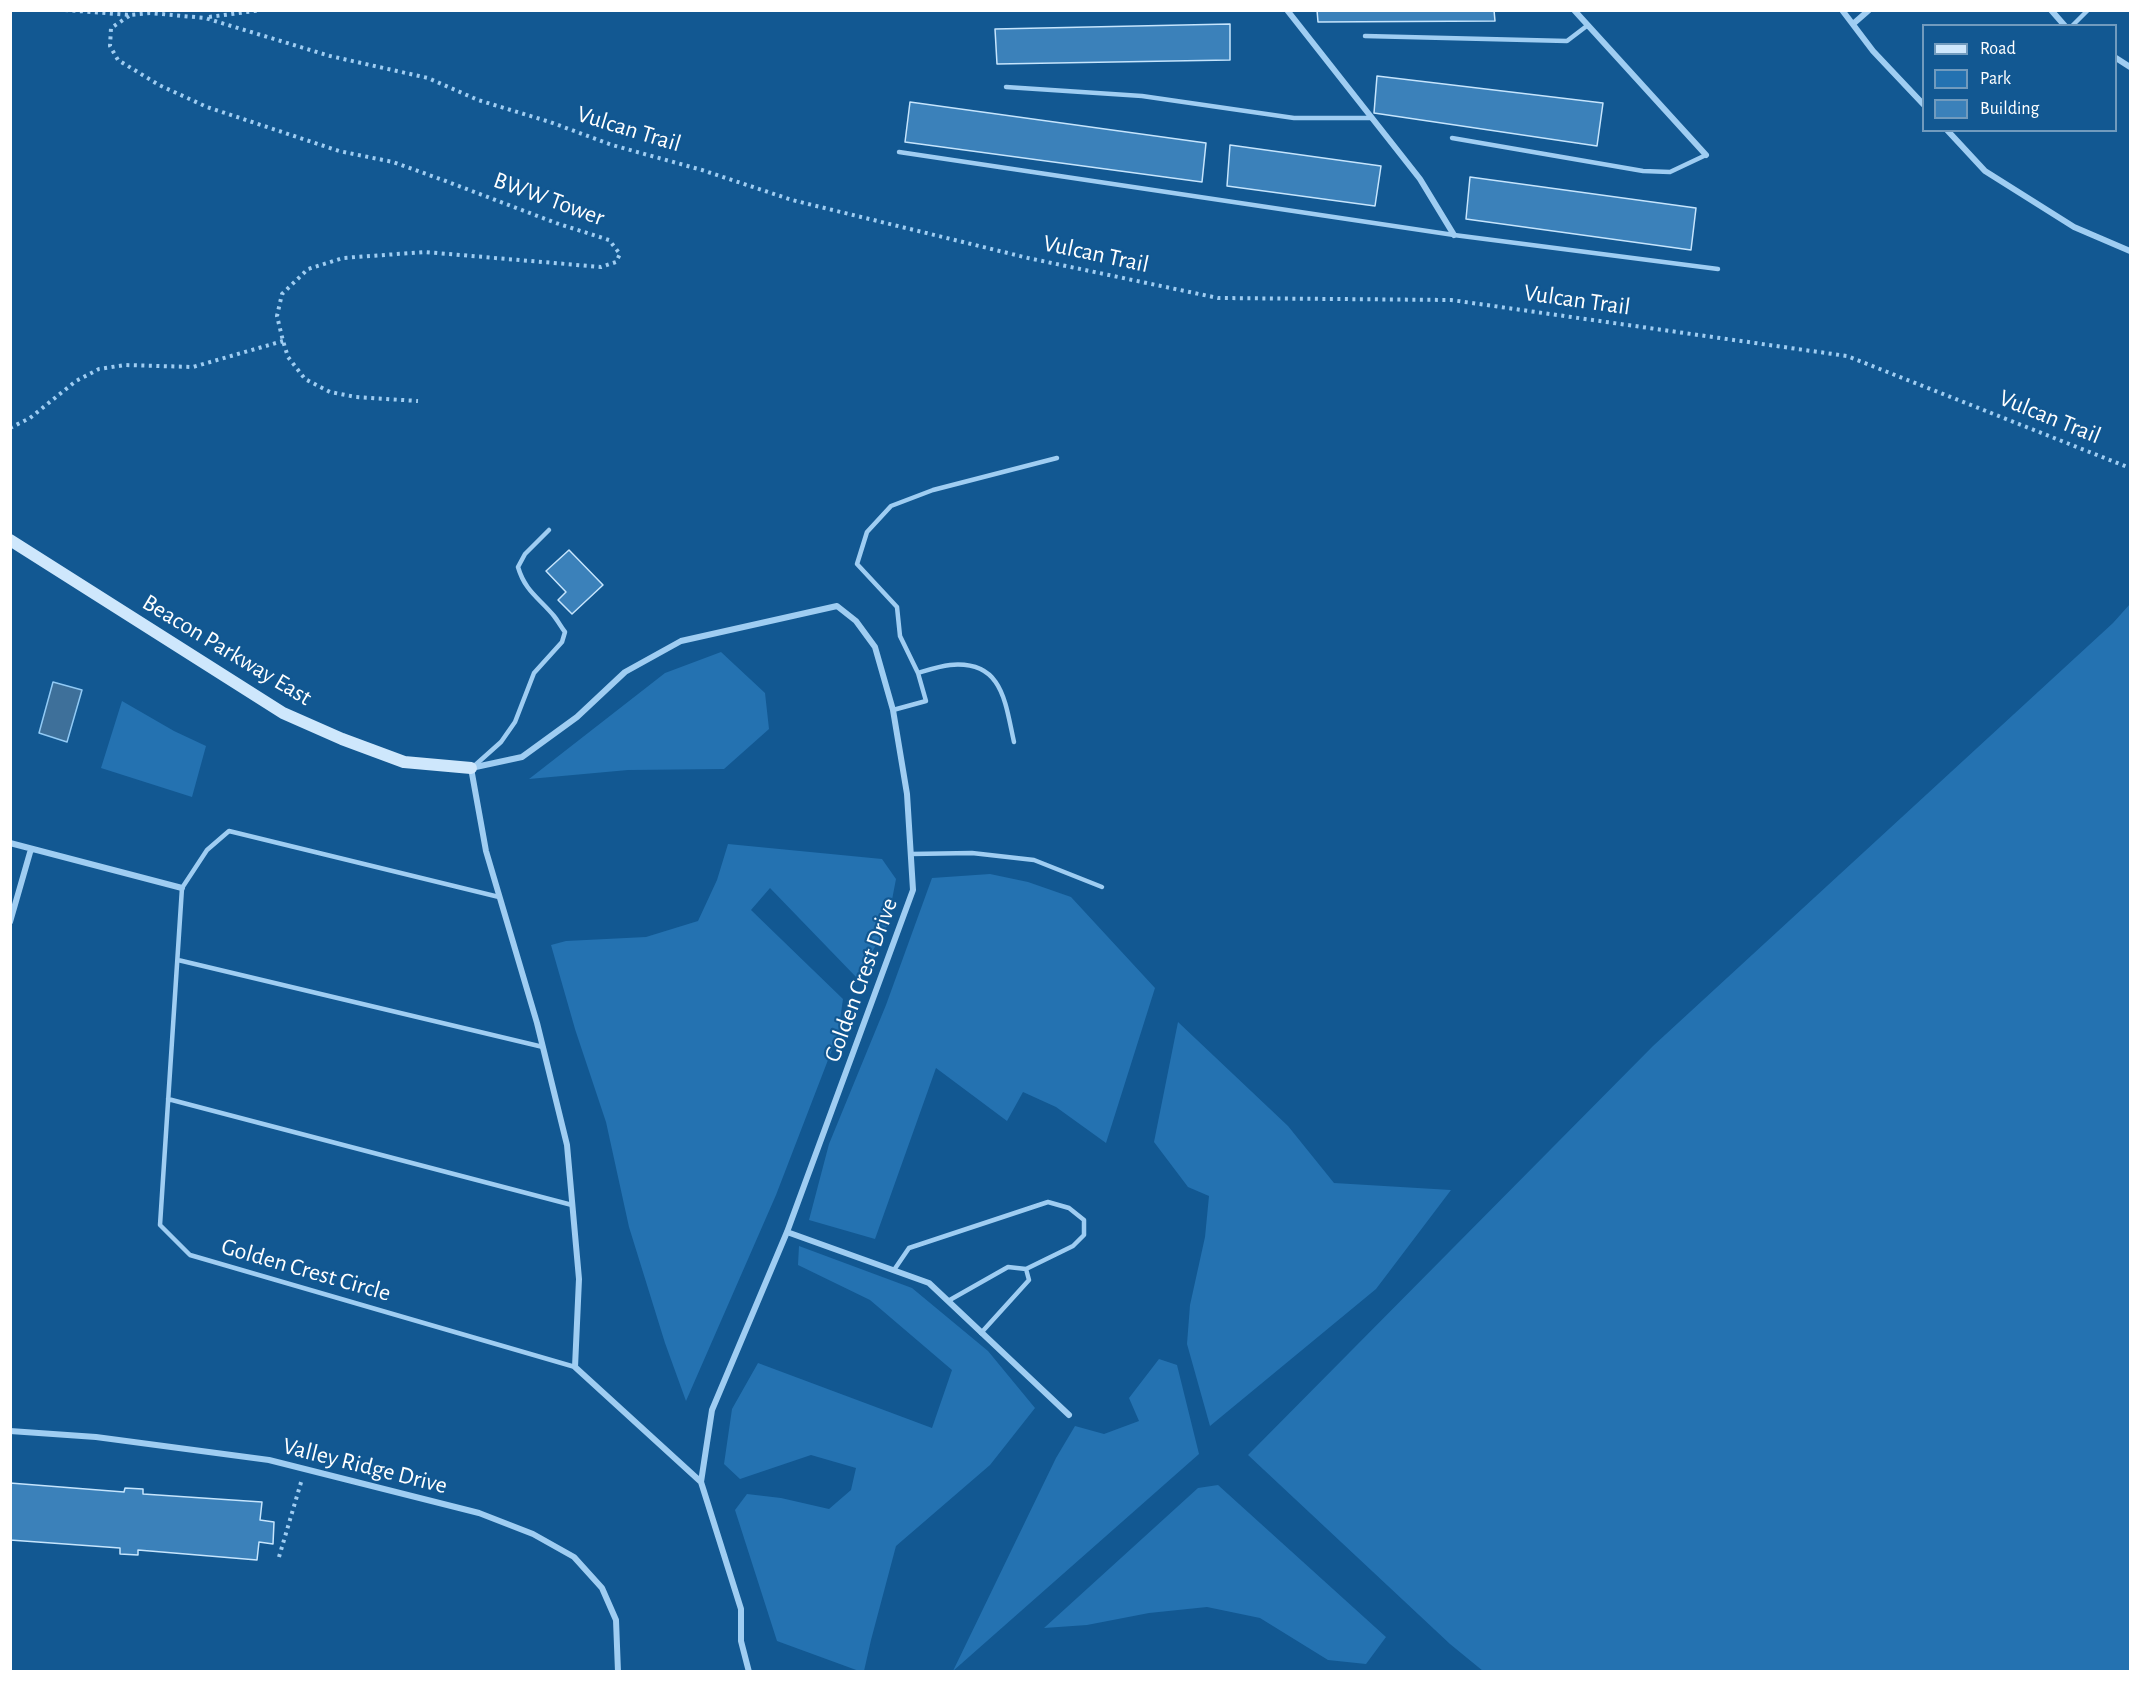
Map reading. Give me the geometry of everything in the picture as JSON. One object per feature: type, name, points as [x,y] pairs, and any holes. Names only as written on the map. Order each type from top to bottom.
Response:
[{"type":"street","points":[[1287,10],[1420,179],[1454,234]]},
{"type":"street","points":[[1574,10],[1706,155]]},
{"type":"street","points":[[1842,10],[1873,51],[1922,104]]},
{"type":"street","points":[[1853,24],[1869,10]]},
{"type":"street","points":[[2051,10],[2063,24]]},
{"type":"street","points":[[2117,59],[2130,67]]},
{"type":"street","points":[[1949,132],[1985,171],[2074,227],[2130,251]]},
{"type":"street","name":"Beacon Parkway East","points":[[10,540],[283,713],[342,739],[404,762],[471,768]]},
{"type":"street","name":"Golden Crest Drive","points":[[471,768],[522,757],[577,717],[625,672],[681,640],[837,606],[856,621],[875,647],[894,710],[908,794],[913,890],[787,1232],[711,1410],[701,1482],[741,1609],[741,1641],[749,1671]]},
{"type":"street","points":[[471,768],[484,843],[543,1047],[567,1145],[579,1279],[575,1367]]},
{"type":"street","points":[[10,843],[182,888]]},
{"type":"street","points":[[10,922],[31,849]]},
{"type":"street","points":[[787,1232],[929,1283],[1069,1414]]},
{"type":"street","name":"Golden Crest Circle","points":[[575,1367],[701,1482]]},
{"type":"street","name":"Valley Ridge Drive","points":[[10,1431],[96,1437],[268,1460],[478,1513],[533,1533],[574,1557],[602,1588],[616,1620],[618,1671]]},
{"type":"lane","points":[[2074,24],[2088,10]]},
{"type":"lane","points":[[1365,36],[1567,41],[1588,25]]},
{"type":"lane","points":[[1006,87],[1142,96],[1294,118],[1372,117]]},
{"type":"lane","points":[[1452,138],[1643,171],[1670,172],[1706,155]]},
{"type":"lane","points":[[899,152],[1454,234],[1718,269]]},
{"type":"lane","points":[[894,710],[926,701],[918,673],[900,636],[897,607],[857,564],[867,532],[891,506],[933,490],[1057,458]]},
{"type":"lane","points":[[471,768],[501,742],[515,722],[534,673],[562,642],[565,632],[554,615],[535,598],[522,580],[518,567],[525,554],[549,530]]},
{"type":"lane","points":[[918,673],[950,665],[973,667],[988,672],[998,682],[1005,700],[1014,742]]},
{"type":"lane","points":[[182,888],[207,850],[229,831],[499,897]]},
{"type":"lane","points":[[911,854],[972,853],[1034,860],[1102,887]]},
{"type":"lane","name":"Golden Crest Circle","points":[[182,888],[160,1225],[190,1255],[575,1367]]},
{"type":"lane","points":[[178,960],[543,1047]]},
{"type":"lane","points":[[168,1099],[572,1204]]},
{"type":"lane","points":[[894,1270],[909,1248],[1048,1202],[1069,1208],[1084,1220],[1084,1235],[1073,1246],[1026,1269],[1008,1267],[948,1301]]},
{"type":"lane","points":[[981,1333],[1029,1280],[1026,1269]]},
{"type":"path","name":"Vulcan Trail","points":[[64,10],[130,15],[150,13],[205,18],[330,56],[428,78],[478,100],[550,122],[612,145],[702,170],[792,200],[1028,258],[1218,298],[1451,300],[1847,356],[2130,468]]},
{"type":"path","points":[[205,18],[262,10]]},
{"type":"path","name":"BWW Tower","points":[[130,15],[111,28],[110,46],[118,60],[159,85],[207,107],[339,151],[393,162],[556,223],[609,240],[620,254],[616,262],[601,267],[425,252],[343,258],[308,269],[282,294],[277,316],[283,341],[288,357],[305,379],[330,392],[356,398],[418,401]]},
{"type":"path","points":[[10,428],[30,418],[76,381],[99,369],[125,365],[193,367],[283,341]]},
{"type":"path","points":[[279,1557],[305,1470]]},
{"type":"green space","points":[[2130,604],[2130,1671],[1483,1671],[1450,1644],[1248,1455],[1653,1046],[2113,623]]},
{"type":"green space","points":[[721,652],[765,693],[769,729],[724,769],[628,770],[529,779],[665,673]]},
{"type":"green space","points":[[122,701],[174,731],[206,746],[192,797],[101,768]]},
{"type":"green space","points":[[728,844],[882,859],[896,879],[887,926],[857,978],[770,888],[751,910],[843,999],[838,1034],[776,1195],[686,1401],[665,1343],[629,1227],[606,1122],[575,1029],[551,945],[566,941],[646,937],[698,921],[717,880]]},
{"type":"green space","points":[[990,874],[1028,882],[1071,897],[1155,988],[1106,1143],[1056,1107],[1023,1092],[1007,1121],[936,1068],[875,1239],[809,1220],[829,1144],[886,1005],[932,878]]},
{"type":"green space","points":[[1178,1022],[1288,1126],[1334,1183],[1451,1190],[1376,1289],[1210,1426],[1187,1344],[1190,1305],[1205,1237],[1209,1196],[1188,1187],[1154,1142]]},
{"type":"green space","points":[[799,1246],[912,1288],[988,1351],[1035,1408],[990,1465],[896,1546],[864,1671],[777,1641],[735,1510],[747,1494],[781,1498],[829,1509],[851,1490],[856,1468],[811,1455],[740,1479],[724,1464],[732,1409],[758,1363],[932,1428],[952,1370],[870,1300],[798,1265]]},
{"type":"green space","points":[[1159,1359],[1177,1365],[1199,1454],[953,1671],[1056,1458],[1075,1426],[1104,1434],[1139,1421],[1129,1398]]},
{"type":"green space","points":[[1218,1485],[1386,1637],[1366,1664],[1328,1660],[1260,1618],[1207,1607],[1149,1613],[1087,1625],[1044,1628],[1198,1488]]},
{"type":"shaded area","points":[[53,682],[82,690],[67,742],[39,733]]},
{"type":"building","points":[[1317,10],[1494,10],[1495,21],[1318,22]]},
{"type":"building","points":[[1230,24],[1230,60],[997,64],[995,29]]},
{"type":"building","points":[[1377,76],[1603,103],[1597,146],[1374,113]]},
{"type":"building","points":[[910,102],[1206,143],[1202,182],[905,142]]},
{"type":"building","points":[[1230,145],[1381,166],[1375,206],[1227,186]]},
{"type":"building","points":[[1470,177],[1696,208],[1691,250],[1466,219]]},
{"type":"building","points":[[569,550],[603,585],[572,614],[558,600],[566,592],[546,571]]},
{"type":"building","points":[[10,1483],[124,1492],[125,1488],[143,1489],[143,1494],[262,1502],[260,1520],[274,1522],[273,1544],[259,1542],[257,1560],[138,1550],[138,1555],[120,1554],[120,1548],[10,1540]]}]
